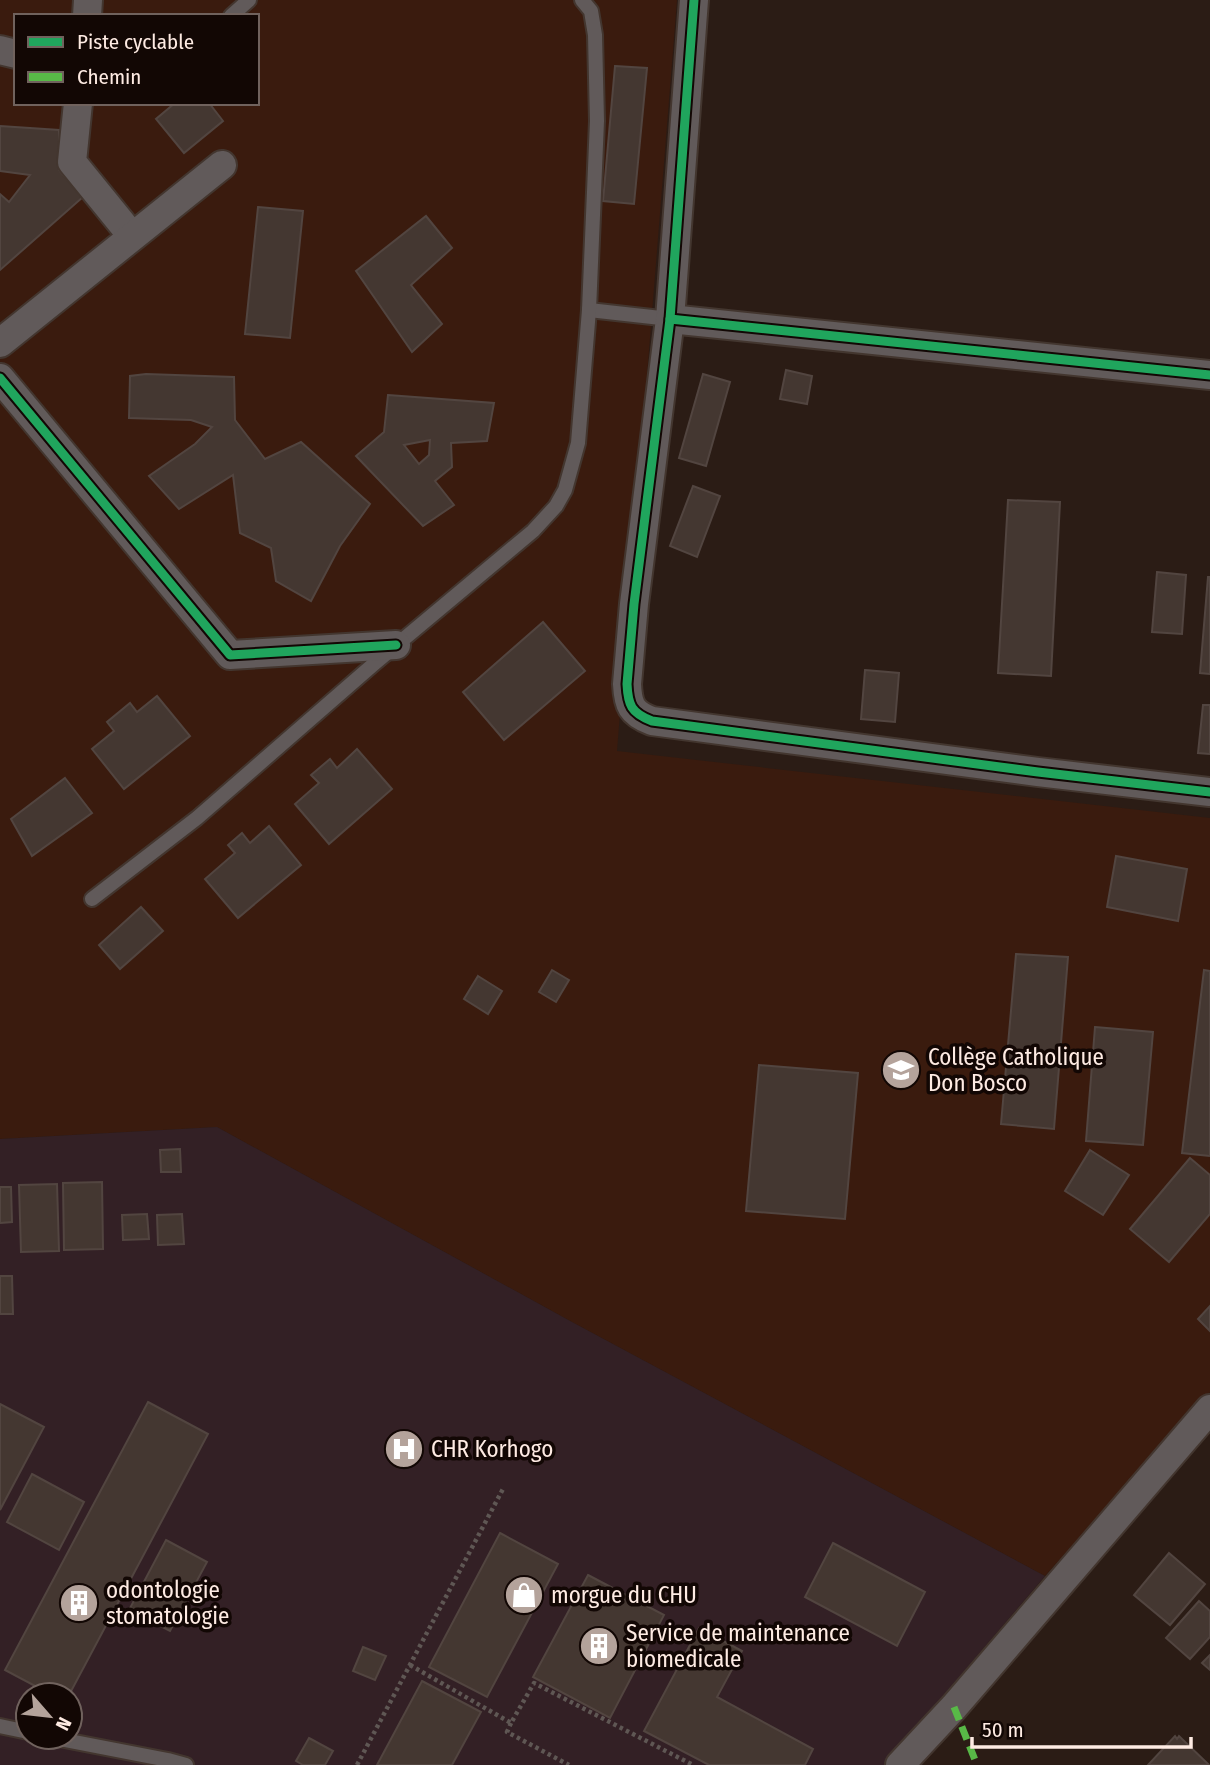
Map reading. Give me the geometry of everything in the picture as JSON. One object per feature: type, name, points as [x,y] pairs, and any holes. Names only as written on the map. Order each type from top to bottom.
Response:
[{"type":"street","points":[[694,0],[670,319],[627,684],[631,708],[652,721],[1210,792]]},
{"type":"street","points":[[78,105],[72,162],[132,236]]},
{"type":"street","points":[[0,343],[222,165]]},
{"type":"street","points":[[670,319],[1210,374]]},
{"type":"street","points":[[0,378],[230,655],[396,645]]},
{"type":"street","points":[[900,1765],[1204,1428]]},
{"type":"lane","points":[[233,14],[249,0]]},
{"type":"lane","points":[[92,899],[197,818],[396,645],[533,531],[556,506],[565,490],[578,443],[589,310],[597,121],[595,35],[591,11],[582,0]]},
{"type":"lane","points":[[589,310],[670,319]]},
{"type":"lane","points":[[84,1743],[187,1765]]},
{"type":"path","points":[[357,1765],[504,1487]]},
{"type":"path","points":[[410,1665],[511,1723]]},
{"type":"path","points":[[569,1765],[507,1732],[534,1683],[693,1765]]},
{"type":"shaded area","points":[[0,0],[677,0],[617,751],[1210,818],[1210,1392],[1045,1576],[572,1322],[217,1127],[0,1139]]},
{"type":"shaded area","name":"CHR Korhogo","points":[[217,1127],[572,1322],[1045,1576],[884,1765],[0,1765],[0,1139]]},
{"type":"building","points":[[615,66],[647,68],[634,204],[603,201]]},
{"type":"building","points":[[173,105],[211,105],[223,121],[184,153],[156,119]]},
{"type":"building","points":[[0,126],[59,130],[59,170],[83,197],[0,270],[0,194],[9,202],[30,175],[0,171]]},
{"type":"building","points":[[258,207],[303,211],[290,338],[245,334]]},
{"type":"building","points":[[426,216],[452,248],[411,285],[442,324],[412,352],[356,271]]},
{"type":"building","points":[[786,370],[812,376],[807,404],[780,399]]},
{"type":"building","points":[[146,374],[234,377],[235,420],[265,459],[301,442],[370,504],[340,546],[311,601],[276,581],[271,548],[240,533],[233,475],[179,509],[149,476],[195,444],[212,427],[191,420],[129,418],[130,376]]},
{"type":"building","points":[[703,374],[730,382],[706,466],[679,458]]},
{"type":"building","points":[[388,395],[494,403],[487,441],[451,443],[452,467],[435,481],[454,505],[423,526],[356,456],[384,432]],"holes":[[[430,440],[429,455],[419,464],[404,445]]]},
{"type":"building","points":[[693,486],[720,496],[697,557],[670,546]]},
{"type":"building","points":[[1008,500],[1060,502],[1051,676],[998,673]]},
{"type":"building","points":[[1157,572],[1186,575],[1182,634],[1152,632]]},
{"type":"building","points":[[1210,577],[1210,674],[1200,673]]},
{"type":"building","points":[[543,622],[585,671],[504,740],[463,692]]},
{"type":"building","points":[[865,670],[899,673],[895,722],[861,719]]},
{"type":"building","points":[[157,696],[190,736],[124,789],[92,749],[114,731],[107,722],[130,703],[137,712]]},
{"type":"building","points":[[1203,705],[1210,705],[1210,754],[1198,753]]},
{"type":"building","points":[[357,749],[392,789],[329,844],[295,804],[319,783],[311,775],[330,759],[337,768]]},
{"type":"building","points":[[65,778],[92,813],[32,856],[11,819]]},
{"type":"building","points":[[269,826],[301,865],[238,918],[205,879],[235,853],[228,845],[242,833],[250,843]]},
{"type":"building","points":[[1116,856],[1187,869],[1178,921],[1107,907]]},
{"type":"building","points":[[141,907],[163,931],[120,969],[99,945]]},
{"type":"building","points":[[1016,954],[1068,957],[1054,1129],[1001,1124]]},
{"type":"building","points":[[552,970],[569,980],[556,1002],[539,992]]},
{"type":"building","points":[[1204,970],[1210,971],[1210,1156],[1182,1153]]},
{"type":"building","points":[[478,976],[502,991],[488,1014],[464,999]]},
{"type":"building","points":[[1095,1027],[1153,1032],[1143,1145],[1086,1141]]},
{"type":"building","points":[[759,1065],[858,1073],[845,1219],[746,1211]]},
{"type":"building","points":[[180,1149],[181,1172],[161,1172],[160,1150]]},
{"type":"building","points":[[1090,1150],[1129,1175],[1103,1215],[1065,1191]]},
{"type":"building","points":[[1190,1158],[1210,1175],[1210,1214],[1169,1262],[1130,1229]]},
{"type":"building","points":[[102,1182],[103,1249],[64,1250],[63,1183]]},
{"type":"building","points":[[57,1184],[59,1251],[21,1252],[19,1185]]},
{"type":"building","points":[[0,1187],[11,1187],[12,1222],[0,1223]]},
{"type":"building","points":[[147,1214],[149,1239],[123,1240],[122,1215]]},
{"type":"building","points":[[182,1214],[184,1244],[158,1245],[157,1215]]},
{"type":"building","points":[[0,1276],[12,1276],[13,1314],[0,1314]]},
{"type":"building","points":[[1210,1306],[1210,1331],[1198,1319]]},
{"type":"building","name":"odontologie stomatologie","points":[[148,1402],[208,1434],[76,1681],[26,1681],[5,1670]]},
{"type":"building","points":[[0,1404],[44,1427],[0,1510]]},
{"type":"building","points":[[32,1474],[84,1502],[59,1550],[7,1522]]},
{"type":"building","points":[[500,1533],[558,1564],[487,1697],[429,1667]]},
{"type":"building","points":[[166,1540],[207,1562],[170,1631],[129,1610]]},
{"type":"building","points":[[833,1543],[925,1592],[897,1646],[805,1597]]},
{"type":"building","points":[[1169,1553],[1205,1584],[1170,1625],[1134,1595]]},
{"type":"building","name":"Service de maintenance biomedicale","points":[[588,1575],[664,1615],[610,1718],[533,1677]]},
{"type":"building","points":[[1199,1601],[1210,1611],[1210,1637],[1190,1659],[1166,1638]]},
{"type":"building","points":[[699,1628],[742,1651],[717,1697],[813,1749],[805,1765],[709,1765],[644,1731]]},
{"type":"building","points":[[363,1647],[386,1656],[375,1680],[353,1671]]},
{"type":"building","points":[[1210,1655],[1210,1670],[1202,1663]]},
{"type":"building","points":[[422,1681],[481,1712],[452,1765],[377,1765]]},
{"type":"building","points":[[1175,1736],[1177,1739],[1179,1736],[1209,1765],[1148,1765]]},
{"type":"building","points":[[309,1738],[333,1751],[325,1765],[303,1765],[296,1761]]},
{"type":"marked path","points":[[954,1707],[977,1765]]},
{"type":"cycle path","points":[[694,0],[670,319],[634,604],[627,684],[632,707],[639,715],[652,721],[1210,792]]},
{"type":"cycle path","points":[[670,319],[1210,375]]},
{"type":"cycle path","points":[[0,378],[230,655],[396,645]]},
{"type":"place","name":"Collège Catholique Don Bosco","points":[[901,1070]]},
{"type":"place","name":"CHR Korhogo","points":[[404,1449]]},
{"type":"place","name":"morgue du CHU","points":[[524,1595]]},
{"type":"place","name":"odontologie stomatologie","points":[[79,1603]]},
{"type":"place","name":"Service de maintenance biomedicale","points":[[599,1646]]}]
